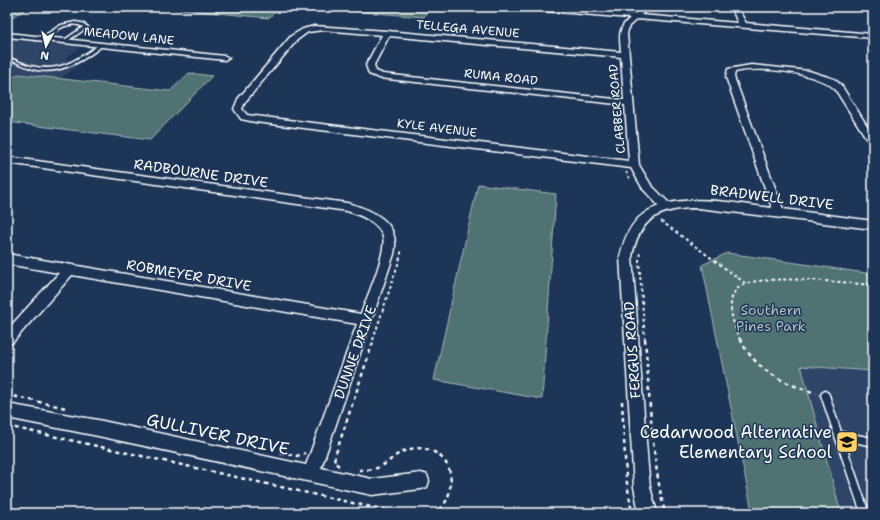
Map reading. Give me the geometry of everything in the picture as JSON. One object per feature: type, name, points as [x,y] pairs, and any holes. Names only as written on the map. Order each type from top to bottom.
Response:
[{"type":"street","points":[[521,7],[873,36]]},
{"type":"street","name":"CLABBER ROAD","points":[[646,7],[626,25],[624,30],[634,165],[647,187],[667,213]]},
{"type":"street","points":[[734,7],[743,25]]},
{"type":"street","name":"TELLEGA AVENUE","points":[[238,112],[238,106],[241,101],[294,38],[299,33],[308,29],[323,27],[625,55]]},
{"type":"street","name":"RUMA ROAD","points":[[388,33],[370,65],[372,72],[382,76],[629,103]]},
{"type":"street","name":"MEADOW LANE","points":[[7,35],[225,58]]},
{"type":"street","points":[[779,213],[730,77],[731,71],[735,69],[751,68],[804,72],[826,78],[838,87],[873,142]]},
{"type":"street","name":"KYLE AVENUE","points":[[238,112],[244,117],[255,119],[634,165]]},
{"type":"street","name":"RADBOURNE DRIVE","points":[[7,160],[347,207],[369,215],[385,228]]},
{"type":"street","name":"BRADWELL DRIVE","points":[[667,213],[701,204],[873,225]]},
{"type":"street","name":"FERGUS ROAD","points":[[648,513],[642,487],[640,467],[626,257],[628,246],[637,225],[644,219],[667,213]]},
{"type":"street","name":"DUNNE DRIVE","points":[[311,474],[366,320],[389,250],[389,237],[385,228]]},
{"type":"street","name":"ROBMEYER DRIVE","points":[[7,259],[366,320]]},
{"type":"street","points":[[7,339],[69,270]]},
{"type":"street","name":"GULLIVER DRIVE","points":[[7,411],[98,428],[372,487],[421,481]]},
{"type":"lane","points":[[41,39],[69,24],[82,24],[86,27],[65,41]]},
{"type":"lane","points":[[7,59],[17,60],[26,66],[56,70],[65,68],[100,45]]},
{"type":"lane","points":[[825,395],[865,513]]},
{"type":"lane","points":[[838,435],[873,442]]},
{"type":"path","points":[[657,223],[667,213]]},
{"type":"path","points":[[660,221],[745,283]]},
{"type":"path","points":[[342,466],[337,465],[334,462],[335,456],[401,255],[400,244]]},
{"type":"path","points":[[640,248],[639,260],[654,446],[659,489],[665,513]]},
{"type":"path","points":[[825,395],[788,384],[774,377],[750,354],[741,341],[733,319],[730,306],[735,290],[745,283],[764,279],[873,285]]},
{"type":"path","points":[[7,393],[17,397],[71,409]]},
{"type":"path","points":[[622,398],[626,477],[632,513]]},
{"type":"path","points":[[7,426],[230,477],[310,493],[384,511],[402,513]]},
{"type":"path","points":[[274,452],[297,456],[305,453],[307,448]]},
{"type":"path","points":[[354,469],[362,470],[379,468],[401,453],[414,448],[427,448],[441,456],[449,468],[452,481],[448,498],[440,510],[434,513]]},
{"type":"shaded area","points":[[7,37],[84,45],[64,59],[83,62],[60,79],[7,72]]},
{"type":"shaded area","name":"Cedarwood Alternative Elementary School","points":[[801,366],[873,371],[873,513],[841,513]]},
{"type":"green space","points":[[7,7],[30,7],[7,20]]},
{"type":"green space","points":[[156,7],[279,7],[269,18]]},
{"type":"green space","points":[[302,7],[429,7],[424,17]]},
{"type":"green space","points":[[189,73],[212,76],[150,140],[7,122],[7,81],[18,74],[170,91]]},
{"type":"green space","points":[[478,184],[556,194],[542,399],[434,380]]},
{"type":"green space","name":"Southern Pines Park","points":[[727,253],[873,274],[873,371],[801,366],[841,513],[753,513],[752,511],[702,265]]},
{"type":"place","name":"Cedarwood Alternative Elementary School","points":[[847,442]]}]
